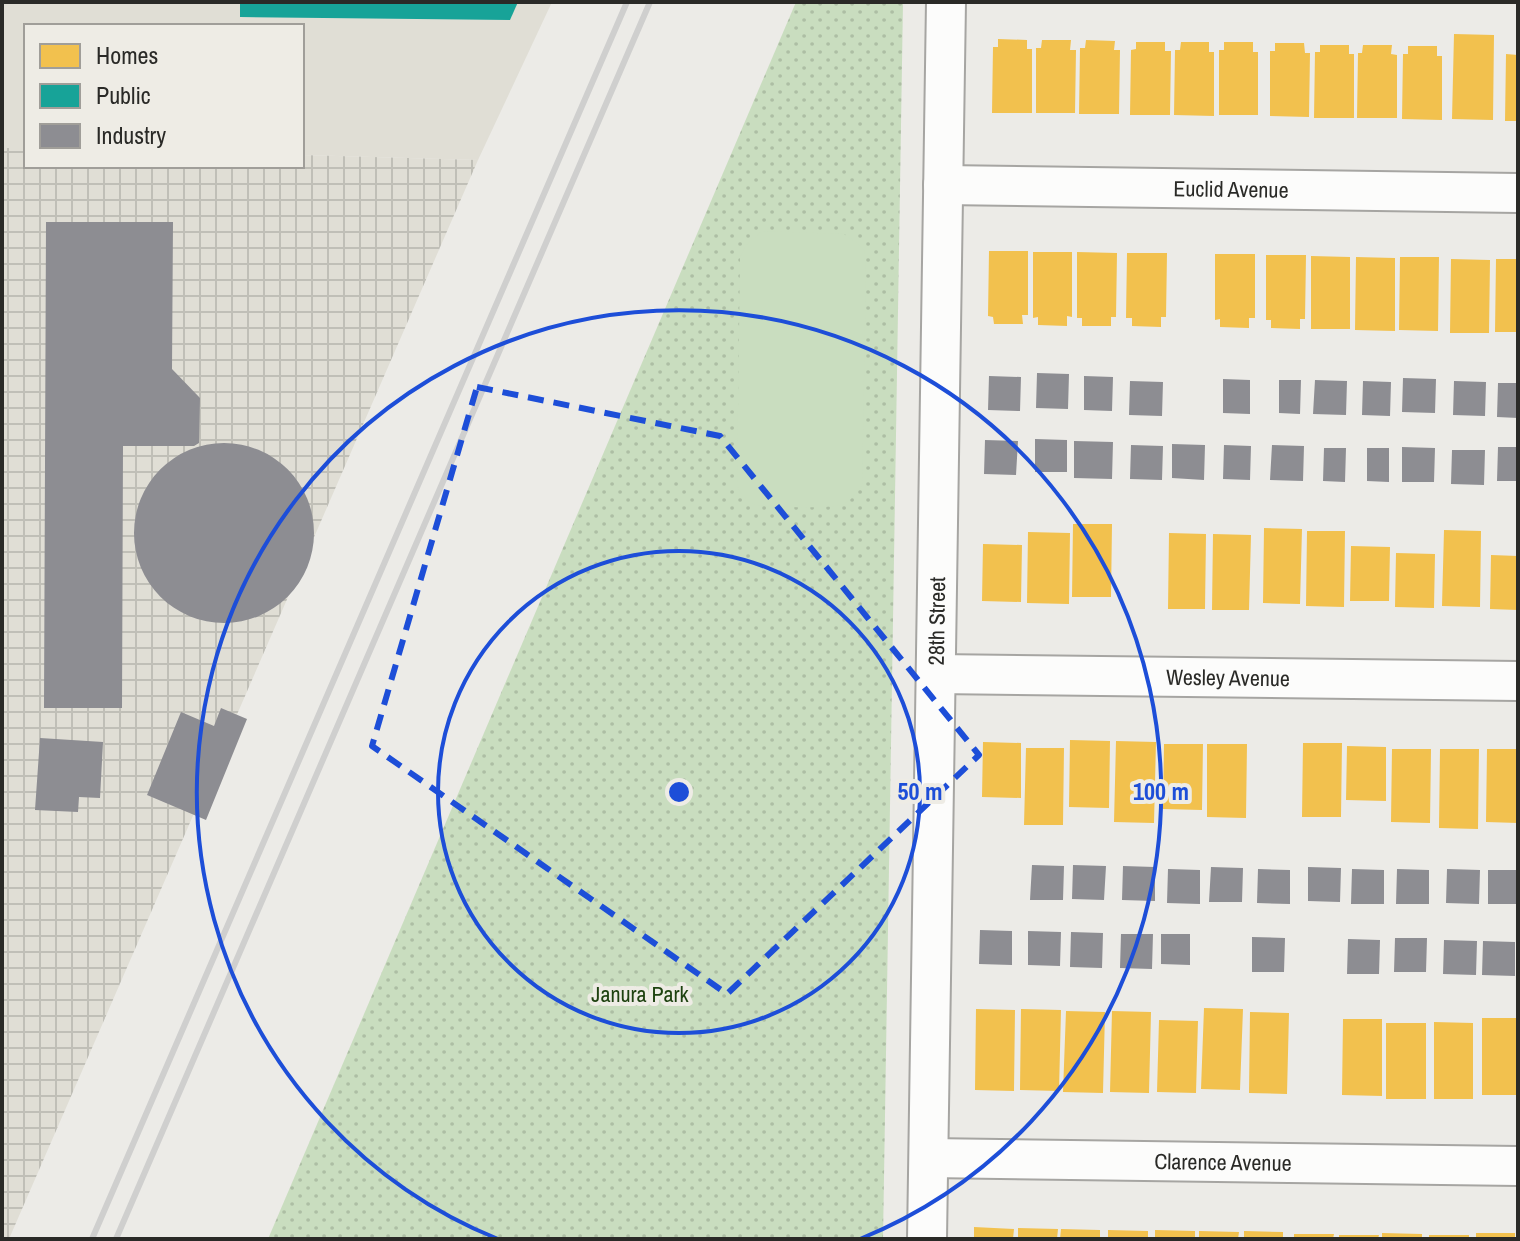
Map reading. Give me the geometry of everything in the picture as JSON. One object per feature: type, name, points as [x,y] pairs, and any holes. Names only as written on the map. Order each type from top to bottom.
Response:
[{"type":"street","name":"28th Street","points":[[927,1239],[946,2]]},
{"type":"street","name":"Euclid Avenue","points":[[943,185],[1518,193]]},
{"type":"street","name":"Wesley Avenue","points":[[936,674],[1518,681]]},
{"type":"street","name":"Clarence Avenue","points":[[929,1158],[1518,1166]]},
{"type":"highlighted area","points":[[477,387],[720,436],[979,755],[727,994],[372,746]]},
{"type":"shaded area","points":[[2,2],[552,2],[478,160],[304,155],[304,24],[24,24],[24,148],[2,148]]},
{"type":"shaded area","points":[[2,148],[24,148],[24,168],[304,168],[304,155],[478,160],[9,1239],[2,1239]]},
{"type":"green space","name":"Janura Park","points":[[796,2],[903,2],[883,1239],[268,1239]]},
{"type":"green space","points":[[762,231],[844,234],[864,250],[862,485],[852,498],[838,506],[754,504],[737,486],[740,258],[745,246]]},
{"type":"building: Homes","points":[[1454,34],[1494,35],[1493,120],[1452,119]]},
{"type":"building: Homes","points":[[998,39],[1027,40],[1027,49],[1032,49],[1032,113],[992,113],[993,47],[998,47]]},
{"type":"building: Homes","points":[[1042,40],[1071,40],[1070,50],[1076,50],[1075,113],[1036,113],[1036,48],[1041,48]]},
{"type":"building: Homes","points":[[1086,40],[1115,41],[1114,50],[1120,50],[1119,114],[1079,114],[1080,48],[1085,48]]},
{"type":"building: Homes","points":[[1136,42],[1165,42],[1165,51],[1171,51],[1170,115],[1130,115],[1131,50],[1136,49]]},
{"type":"building: Homes","points":[[1181,42],[1209,42],[1209,52],[1214,52],[1214,116],[1174,115],[1175,50],[1180,50]]},
{"type":"building: Homes","points":[[1224,42],[1253,42],[1253,52],[1258,52],[1258,115],[1219,115],[1219,50],[1224,50]]},
{"type":"building: Homes","points":[[1275,43],[1304,43],[1305,53],[1310,53],[1309,117],[1270,116],[1270,51],[1275,51]]},
{"type":"building: Homes","points":[[1320,45],[1349,45],[1349,54],[1354,54],[1354,118],[1314,118],[1315,52],[1320,52]]},
{"type":"building: Homes","points":[[1363,45],[1392,45],[1391,54],[1397,55],[1397,118],[1357,118],[1358,53],[1362,53]]},
{"type":"building: Homes","points":[[1408,46],[1437,46],[1437,56],[1442,56],[1442,120],[1402,119],[1403,54],[1408,54]]},
{"type":"building: Homes","points":[[1506,54],[1518,55],[1518,121],[1505,121]]},
{"type":"building: Homes","points":[[989,251],[1028,251],[1028,315],[1022,315],[1023,324],[994,324],[993,317],[988,316]]},
{"type":"building: Homes","points":[[1033,252],[1072,252],[1072,317],[1067,316],[1067,326],[1038,325],[1038,317],[1033,318]]},
{"type":"building: Homes","points":[[1077,252],[1117,253],[1116,317],[1111,317],[1111,326],[1082,326],[1082,318],[1077,318]]},
{"type":"building: Homes","points":[[1127,253],[1167,253],[1166,317],[1161,317],[1161,327],[1132,326],[1132,318],[1126,318]]},
{"type":"building: Homes","points":[[1215,254],[1255,254],[1255,318],[1249,318],[1249,328],[1220,327],[1220,319],[1215,320]]},
{"type":"building: Homes","points":[[1266,255],[1306,255],[1305,319],[1300,319],[1300,329],[1271,328],[1271,320],[1266,320]]},
{"type":"building: Homes","points":[[1311,256],[1350,257],[1350,329],[1311,329]]},
{"type":"building: Homes","points":[[1356,257],[1395,258],[1395,331],[1355,330]]},
{"type":"building: Homes","points":[[1400,257],[1439,257],[1438,331],[1399,330]]},
{"type":"building: Homes","points":[[1451,259],[1490,260],[1489,333],[1450,333]]},
{"type":"building: Homes","points":[[1496,259],[1518,259],[1518,332],[1495,332]]},
{"type":"building: Homes","points":[[1073,524],[1112,524],[1111,597],[1072,597]]},
{"type":"building: Homes","points":[[1264,528],[1302,529],[1300,604],[1263,603]]},
{"type":"building: Homes","points":[[1444,530],[1481,531],[1480,607],[1442,606]]},
{"type":"building: Homes","points":[[1307,531],[1345,531],[1344,607],[1306,606]]},
{"type":"building: Homes","points":[[1028,532],[1070,533],[1069,604],[1027,603]]},
{"type":"building: Homes","points":[[1169,533],[1206,534],[1205,609],[1168,609]]},
{"type":"building: Homes","points":[[1213,534],[1251,535],[1249,610],[1212,610]]},
{"type":"building: Homes","points":[[983,544],[1022,545],[1021,602],[982,601]]},
{"type":"building: Homes","points":[[1351,546],[1390,547],[1389,601],[1350,601]]},
{"type":"building: Homes","points":[[1396,553],[1435,554],[1434,608],[1395,607]]},
{"type":"building: Homes","points":[[1491,555],[1518,556],[1518,610],[1490,609]]},
{"type":"building: Homes","points":[[1070,740],[1110,741],[1109,808],[1069,807]]},
{"type":"building: Homes","points":[[1116,741],[1156,742],[1154,823],[1114,822]]},
{"type":"building: Homes","points":[[983,742],[1021,743],[1021,798],[982,797]]},
{"type":"building: Homes","points":[[1303,743],[1342,743],[1341,817],[1302,817]]},
{"type":"building: Homes","points":[[1164,744],[1203,744],[1202,810],[1163,809]]},
{"type":"building: Homes","points":[[1207,744],[1247,744],[1246,818],[1207,817]]},
{"type":"building: Homes","points":[[1347,746],[1386,747],[1386,801],[1346,800]]},
{"type":"building: Homes","points":[[1026,748],[1064,748],[1063,825],[1024,825]]},
{"type":"building: Homes","points":[[1392,749],[1431,749],[1430,823],[1391,822]]},
{"type":"building: Homes","points":[[1440,749],[1479,749],[1478,829],[1439,828]]},
{"type":"building: Homes","points":[[1487,749],[1518,749],[1518,823],[1486,822]]},
{"type":"building: Homes","points":[[1204,1008],[1243,1009],[1240,1090],[1201,1089]]},
{"type":"building: Homes","points":[[976,1009],[1015,1010],[1014,1091],[975,1090]]},
{"type":"building: Homes","points":[[1021,1009],[1061,1010],[1059,1091],[1020,1090]]},
{"type":"building: Homes","points":[[1066,1011],[1105,1012],[1103,1093],[1063,1092]]},
{"type":"building: Homes","points":[[1112,1011],[1151,1012],[1149,1093],[1110,1092]]},
{"type":"building: Homes","points":[[1250,1012],[1289,1013],[1287,1094],[1249,1093]]},
{"type":"building: Homes","points":[[1482,1018],[1518,1018],[1518,1095],[1482,1095]]},
{"type":"building: Homes","points":[[1343,1019],[1382,1019],[1382,1096],[1342,1095]]},
{"type":"building: Homes","points":[[1159,1020],[1198,1021],[1196,1093],[1157,1092]]},
{"type":"building: Homes","points":[[1434,1022],[1473,1023],[1473,1099],[1434,1099]]},
{"type":"building: Homes","points":[[1386,1023],[1426,1023],[1426,1099],[1386,1099]]},
{"type":"building: Homes","points":[[974,1227],[1014,1229],[1013,1239],[974,1239]]},
{"type":"building: Homes","points":[[1018,1228],[1058,1229],[1057,1239],[1018,1239]]},
{"type":"building: Homes","points":[[1061,1229],[1100,1230],[1100,1239],[1060,1239]]},
{"type":"building: Homes","points":[[1108,1230],[1148,1231],[1148,1239],[1108,1239]]},
{"type":"building: Homes","points":[[1155,1230],[1195,1231],[1195,1239],[1155,1239]]},
{"type":"building: Homes","points":[[1199,1231],[1239,1232],[1238,1239],[1199,1239]]},
{"type":"building: Homes","points":[[1244,1231],[1283,1232],[1283,1239],[1244,1239]]},
{"type":"building: Homes","points":[[1382,1233],[1422,1234],[1422,1239],[1382,1239]]},
{"type":"building: Homes","points":[[1476,1233],[1515,1233],[1515,1239],[1476,1239]]},
{"type":"building: Homes","points":[[1294,1234],[1334,1234],[1333,1239],[1294,1239]]},
{"type":"building: Homes","points":[[1339,1235],[1379,1235],[1378,1239],[1339,1239]]},
{"type":"building: Homes","points":[[1429,1235],[1469,1235],[1469,1239],[1429,1239]]},
{"type":"building: Public","points":[[240,2],[518,2],[510,20],[240,17]]},
{"type":"building: Industry","points":[[46,222],[173,222],[172,369],[200,398],[199,443],[194,446],[123,446],[122,708],[44,708]]},
{"type":"building: Industry","points":[[1037,373],[1069,374],[1068,409],[1036,408]]},
{"type":"building: Industry","points":[[989,376],[1021,377],[1020,411],[988,410]]},
{"type":"building: Industry","points":[[1084,376],[1113,377],[1112,411],[1084,410]]},
{"type":"building: Industry","points":[[1403,378],[1436,379],[1435,413],[1402,412]]},
{"type":"building: Industry","points":[[1223,379],[1250,380],[1250,414],[1223,413]]},
{"type":"building: Industry","points":[[1279,380],[1301,380],[1300,414],[1279,413]]},
{"type":"building: Industry","points":[[1315,380],[1347,381],[1346,415],[1313,414]]},
{"type":"building: Industry","points":[[1130,381],[1163,382],[1162,416],[1129,415]]},
{"type":"building: Industry","points":[[1363,381],[1391,382],[1390,416],[1362,415]]},
{"type":"building: Industry","points":[[1454,381],[1486,382],[1485,416],[1453,415]]},
{"type":"building: Industry","points":[[1498,383],[1518,383],[1518,418],[1497,417]]},
{"type":"building: Industry","points":[[1035,439],[1067,440],[1067,472],[1035,472]]},
{"type":"building: Industry","points":[[985,440],[1018,441],[1016,475],[984,474]]},
{"type":"building: Industry","points":[[1074,441],[1113,442],[1112,479],[1074,478]]},
{"type":"building: Industry","points":[[224,443],[258,450],[274,458],[287,470],[299,483],[307,499],[314,533],[307,567],[299,583],[287,596],[274,608],[258,616],[224,623],[190,616],[174,608],[161,596],[149,583],[141,567],[134,533],[141,499],[149,483],[161,470],[174,458],[190,450]]},
{"type":"building: Industry","points":[[1172,444],[1205,445],[1204,480],[1172,478]]},
{"type":"building: Industry","points":[[1131,445],[1163,446],[1162,480],[1130,479]]},
{"type":"building: Industry","points":[[1224,445],[1251,446],[1250,480],[1223,479]]},
{"type":"building: Industry","points":[[1272,445],[1304,446],[1303,481],[1270,480]]},
{"type":"building: Industry","points":[[1402,447],[1435,448],[1434,482],[1402,482]]},
{"type":"building: Industry","points":[[1498,447],[1518,447],[1518,481],[1497,481]]},
{"type":"building: Industry","points":[[1324,448],[1346,448],[1345,482],[1323,481]]},
{"type":"building: Industry","points":[[1367,448],[1389,448],[1389,482],[1367,481]]},
{"type":"building: Industry","points":[[1452,450],[1485,450],[1484,485],[1451,484]]},
{"type":"building: Industry","points":[[221,708],[247,719],[206,820],[147,795],[181,712],[214,726]]},
{"type":"building: Industry","points":[[40,738],[103,742],[100,798],[79,797],[78,812],[35,810]]},
{"type":"building: Industry","points":[[1032,865],[1064,866],[1063,900],[1030,900]]},
{"type":"building: Industry","points":[[1073,865],[1106,866],[1104,900],[1072,899]]},
{"type":"building: Industry","points":[[1123,866],[1155,867],[1155,901],[1122,900]]},
{"type":"building: Industry","points":[[1211,867],[1243,868],[1242,902],[1209,902]]},
{"type":"building: Industry","points":[[1308,867],[1341,868],[1340,902],[1308,901]]},
{"type":"building: Industry","points":[[1168,869],[1200,870],[1200,904],[1167,903]]},
{"type":"building: Industry","points":[[1258,869],[1290,870],[1290,904],[1257,903]]},
{"type":"building: Industry","points":[[1352,869],[1384,870],[1384,904],[1351,904]]},
{"type":"building: Industry","points":[[1397,869],[1429,870],[1429,904],[1396,904]]},
{"type":"building: Industry","points":[[1447,869],[1480,870],[1479,904],[1446,903]]},
{"type":"building: Industry","points":[[1488,870],[1518,870],[1518,904],[1488,904]]},
{"type":"building: Industry","points":[[980,930],[1012,931],[1012,965],[979,964]]},
{"type":"building: Industry","points":[[1028,931],[1061,932],[1060,966],[1028,965]]},
{"type":"building: Industry","points":[[1071,932],[1103,933],[1102,968],[1070,967]]},
{"type":"building: Industry","points":[[1121,934],[1153,934],[1152,969],[1120,968]]},
{"type":"building: Industry","points":[[1161,934],[1190,934],[1190,965],[1161,964]]},
{"type":"building: Industry","points":[[1252,937],[1285,938],[1284,972],[1252,972]]},
{"type":"building: Industry","points":[[1395,938],[1427,938],[1426,972],[1394,972]]},
{"type":"building: Industry","points":[[1348,939],[1380,940],[1379,974],[1347,974]]},
{"type":"building: Industry","points":[[1444,940],[1477,941],[1476,975],[1443,974]]},
{"type":"building: Industry","points":[[1483,941],[1515,942],[1515,976],[1482,975]]},
{"type":"railway","points":[[92,1239],[627,2]]},
{"type":"railway","points":[[116,1239],[650,2]]}]
